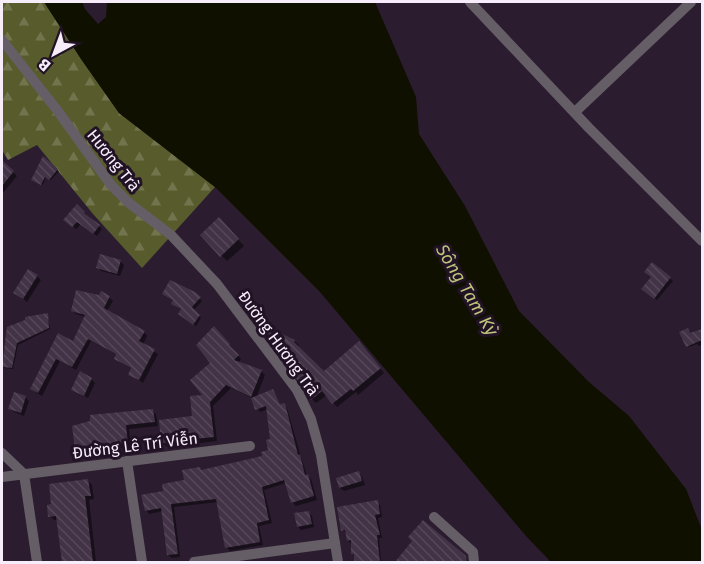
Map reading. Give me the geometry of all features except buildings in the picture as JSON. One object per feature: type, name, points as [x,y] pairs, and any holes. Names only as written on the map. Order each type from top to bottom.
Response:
[{"type":"street","points":[[470,2],[702,241]]},
{"type":"street","points":[[575,112],[691,2]]},
{"type":"street","name":"Hương Trà","points":[[2,40],[57,110],[111,185],[176,239],[217,284]]},
{"type":"street","name":"Đường Hương Trà","points":[[217,284],[297,390],[308,411],[321,455],[338,562]]},
{"type":"street","name":"Đường Lê Trí Viễn","points":[[2,477],[250,446]]},
{"type":"street","points":[[2,453],[24,474],[37,562]]},
{"type":"street","points":[[127,461],[142,562]]},
{"type":"street","points":[[434,517],[473,552],[474,562]]},
{"type":"street","points":[[194,562],[242,559],[335,543]]},
{"type":"green space","points":[[2,2],[44,2],[119,113],[215,187],[142,268],[93,214],[37,145],[8,160],[2,150]]},
{"type":"water","name":"Sông Tam Kỳ","points":[[44,2],[82,2],[98,24],[106,17],[107,2],[375,2],[416,97],[419,134],[465,206],[519,311],[589,382],[629,416],[686,489],[702,530],[702,562],[551,562],[526,536],[320,292],[215,187],[119,113]]}]
